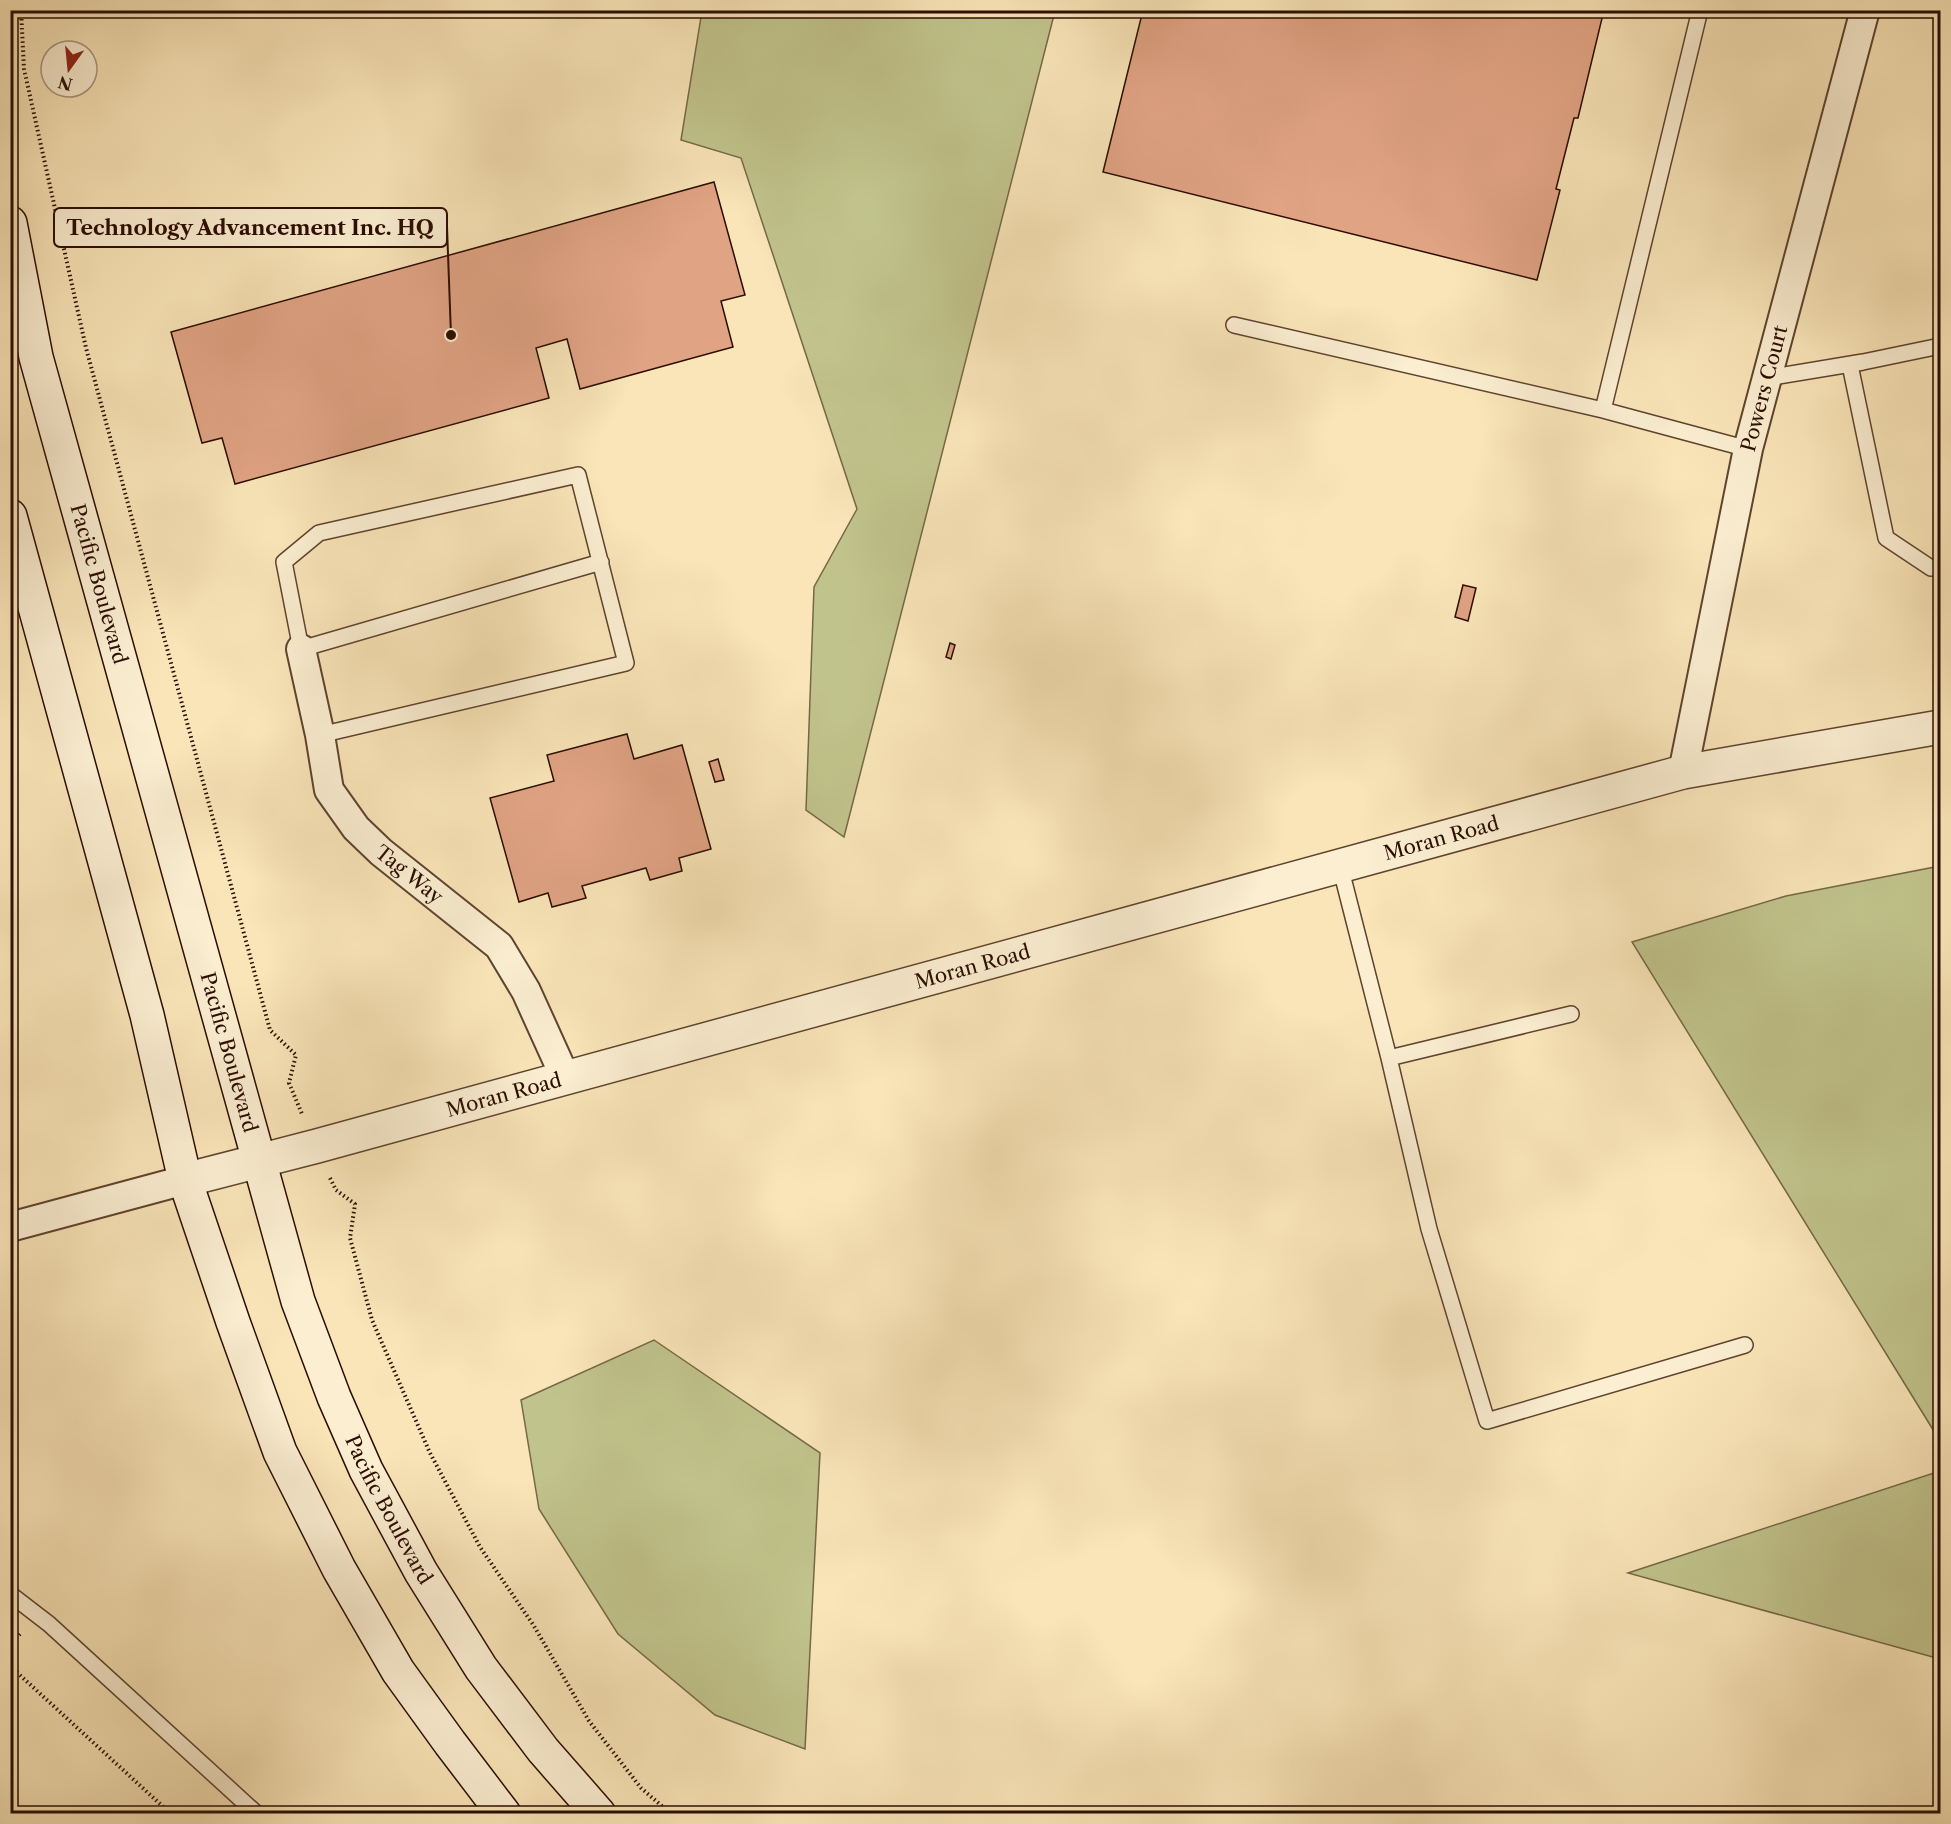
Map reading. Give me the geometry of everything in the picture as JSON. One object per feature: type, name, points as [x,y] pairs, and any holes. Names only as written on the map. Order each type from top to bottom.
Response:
[{"type":"main road","name":"Pacific Boulevard","points":[[10,223],[36,357],[298,1301],[334,1397],[366,1470],[421,1572],[481,1668],[543,1750],[599,1814]]},
{"type":"main road","points":[[10,516],[144,1004],[185,1180],[280,1452],[339,1569],[398,1671],[504,1814]]},
{"type":"main road","name":"Moran Road","points":[[185,1180],[1683,772],[1941,727]]},
{"type":"street","name":"Powers Court","points":[[1683,772],[1748,450],[1865,10]]},
{"type":"street","name":"Tag Way","points":[[301,649],[320,735],[329,790],[356,828],[381,852],[499,946],[526,991],[565,1077]]},
{"type":"street","name":"Moran Road","points":[[10,1227],[185,1180]]},
{"type":"lane","points":[[1603,410],[1700,10]]},
{"type":"lane","points":[[1234,325],[1603,410],[1748,450]]},
{"type":"lane","points":[[1767,378],[1941,346]]},
{"type":"lane","points":[[1850,364],[1886,538],[1931,568],[1941,567]]},
{"type":"lane","points":[[320,735],[626,663],[601,562],[578,475],[319,533],[284,562],[301,649],[601,562]]},
{"type":"lane","points":[[1340,866],[1389,1058],[1429,1229],[1486,1421],[1746,1345]]},
{"type":"lane","points":[[1389,1058],[1571,1014]]},
{"type":"lane","points":[[10,1594],[49,1624],[256,1814]]},
{"type":"path","points":[[21,10],[24,69],[86,348],[270,1030],[297,1055],[289,1083],[336,1190],[355,1204],[350,1238],[372,1320],[430,1452],[480,1547],[534,1626],[590,1721],[641,1788],[671,1814]]},
{"type":"path","points":[[10,1628],[20,1633],[10,1645]]},
{"type":"path","points":[[10,1666],[171,1814]]},
{"type":"green space","points":[[702,11],[1055,11],[844,837],[806,810],[814,587],[857,509],[741,158],[681,140]]},
{"type":"green space","points":[[1940,866],[1940,1441],[1632,942],[1786,896]]},
{"type":"green space","points":[[654,1340],[820,1453],[805,1749],[715,1715],[618,1634],[539,1509],[521,1400]]},
{"type":"green space","points":[[1940,1471],[1940,1659],[1628,1573]]},
{"type":"building","points":[[1143,10],[1604,10],[1578,118],[1574,118],[1556,189],[1560,190],[1537,280],[1103,172]]},
{"type":"building","points":[[714,182],[745,295],[721,301],[733,347],[580,389],[567,339],[536,348],[549,398],[235,484],[222,438],[202,443],[171,332]]},
{"type":"building","points":[[1463,585],[1476,588],[1468,621],[1455,617]]},
{"type":"building","points":[[950,643],[955,645],[951,659],[946,657]]},
{"type":"building","points":[[627,734],[634,759],[682,745],[711,849],[679,858],[682,871],[650,880],[646,868],[582,886],[586,898],[552,907],[548,893],[519,902],[490,798],[554,781],[547,755]]},
{"type":"building","points":[[718,759],[724,780],[715,782],[709,762]]},
{"type":"place","name":"Technology Advancement Inc. HQ","points":[[451,335]]}]
